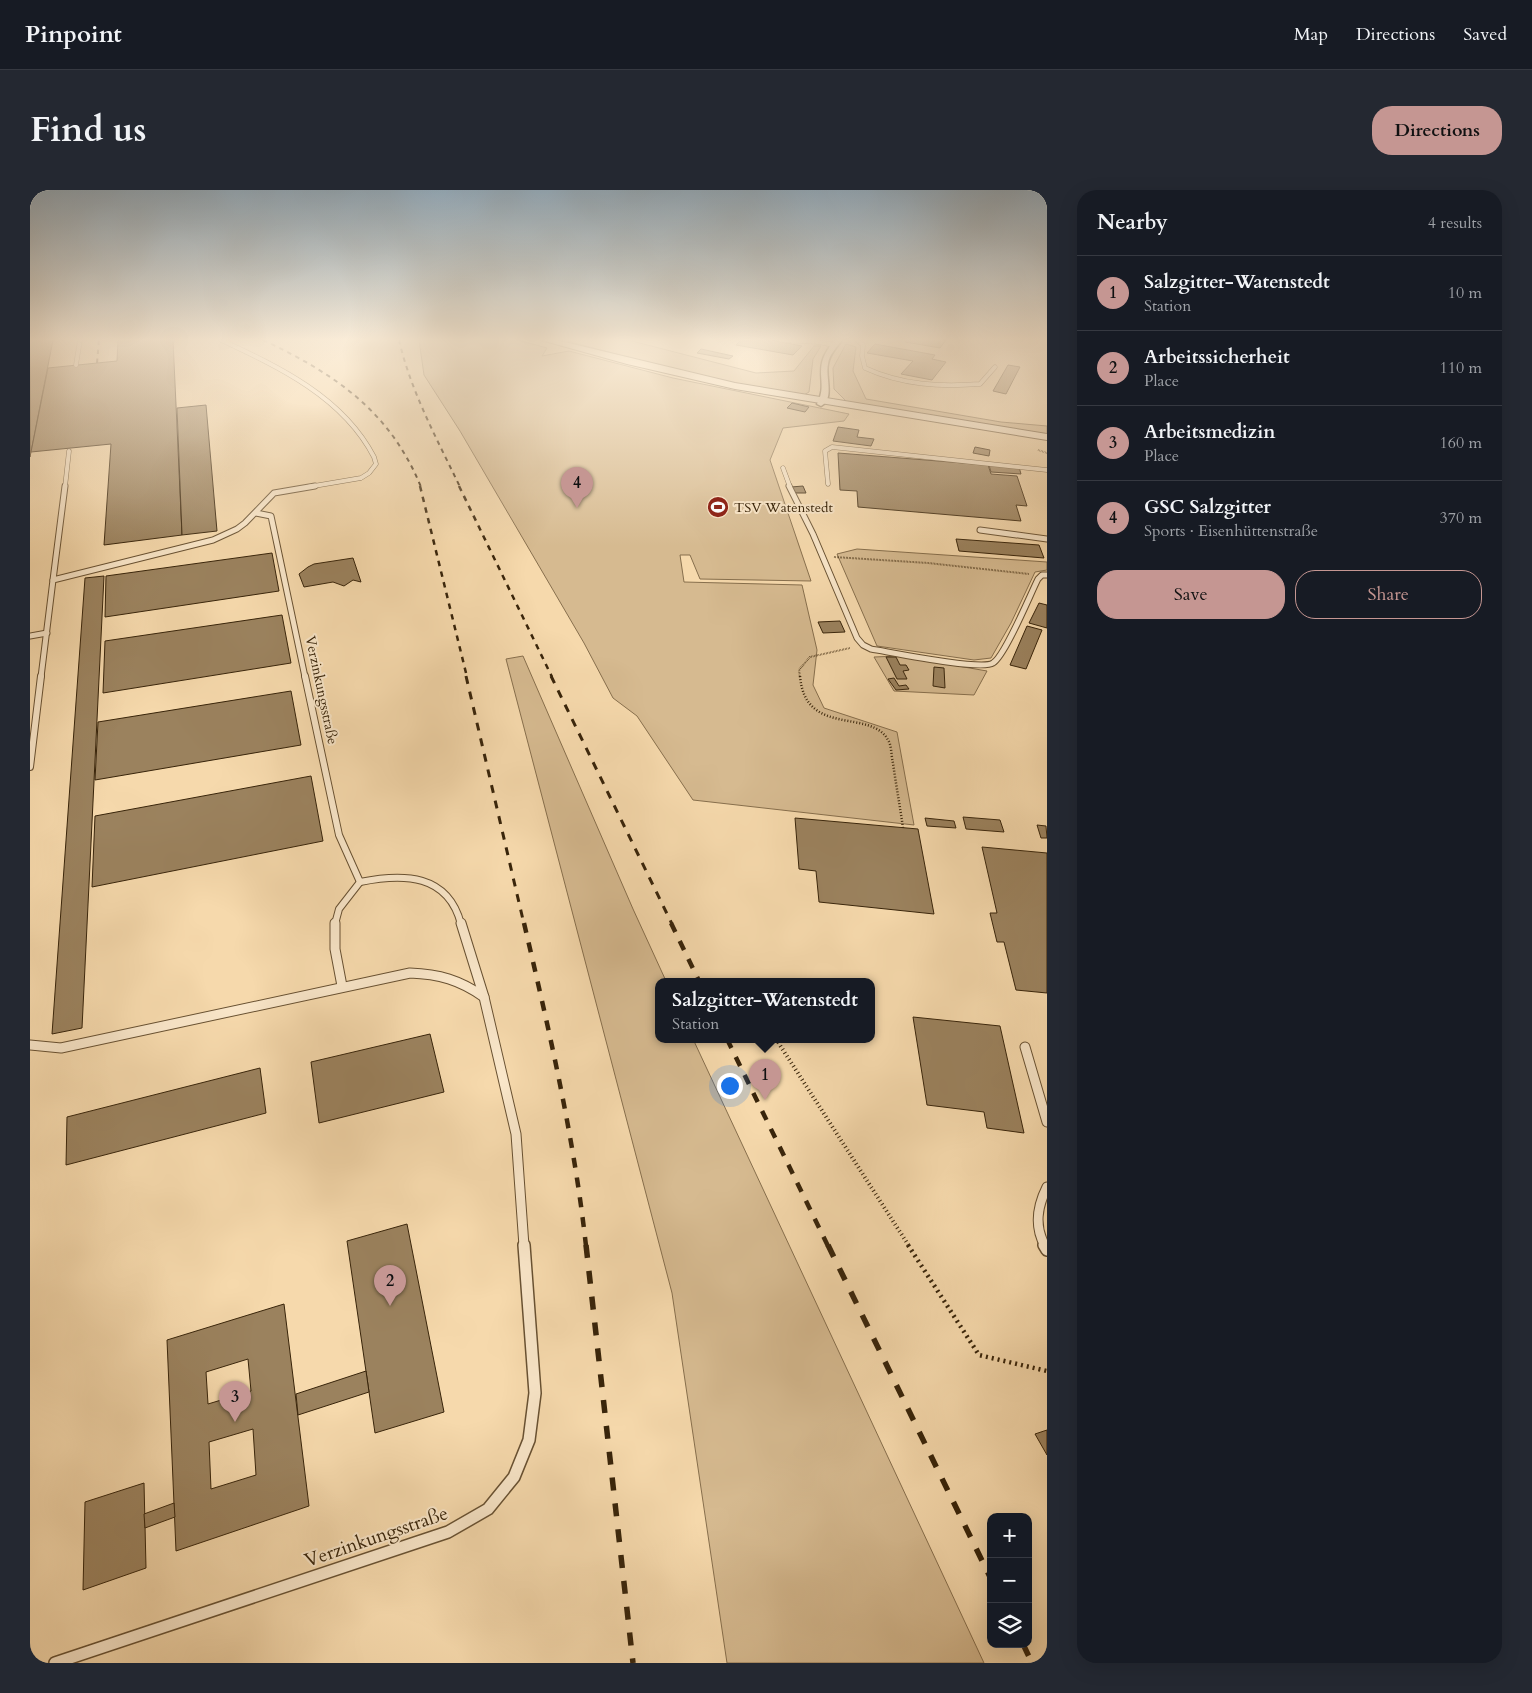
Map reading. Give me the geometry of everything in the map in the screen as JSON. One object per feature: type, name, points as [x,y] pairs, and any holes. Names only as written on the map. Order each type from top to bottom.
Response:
[{"type":"street","points":[[853,409],[1047,445]]},
{"type":"street","points":[[860,409],[1047,437]]},
{"type":"lane","points":[[53,580],[213,540],[237,529],[256,513],[268,497],[274,493],[361,478],[374,469],[375,458],[356,431],[337,409]]},
{"type":"lane","points":[[828,484],[825,451],[832,447],[1047,470]]},
{"type":"lane","points":[[30,767],[69,451]]},
{"type":"lane","points":[[783,468],[792,494],[803,513],[857,638],[863,645],[871,649],[972,665],[995,662],[1038,579],[1045,575]]},
{"type":"lane","name":"Verzinkungsstraße","points":[[55,1663],[448,1532],[488,1509],[514,1477],[529,1440],[534,1383],[516,1134],[484,997],[454,904],[442,890],[423,881],[401,878],[380,878],[360,882],[339,835],[271,516],[256,513]]},
{"type":"lane","points":[[980,530],[1047,539]]},
{"type":"lane","points":[[30,636],[47,634]]},
{"type":"lane","points":[[342,986],[335,923],[338,912],[360,882]]},
{"type":"lane","points":[[30,1045],[62,1048],[78,1045],[342,986],[410,973],[432,973],[449,976],[466,983],[484,997]]},
{"type":"lane","points":[[1025,1047],[1047,1122]]},
{"type":"lane","points":[[1047,1187],[1041,1198],[1036,1217],[1042,1241],[1047,1250]]},
{"type":"path","points":[[822,556],[928,563],[1045,575]]},
{"type":"path","points":[[863,645],[810,657],[799,670],[803,694],[816,709],[844,722],[877,727],[889,741],[903,828]]},
{"type":"path","points":[[779,1043],[979,1355],[1047,1371]]},
{"type":"shaded area","points":[[446,409],[823,409],[849,414],[844,421],[783,428],[770,460],[811,581],[700,579],[690,555],[680,555],[684,582],[802,585],[817,650],[813,685],[824,708],[897,732],[914,825],[693,800],[637,716],[613,698],[584,643]]},
{"type":"shaded area","points":[[879,409],[923,409],[1001,422],[1047,426],[1047,435]]},
{"type":"shaded area","points":[[857,549],[1047,562],[1047,570],[1035,572],[1011,623],[991,658],[974,660],[877,646],[837,554]]},
{"type":"shaded area","points":[[523,656],[665,978],[655,978],[655,1043],[695,1043],[984,1663],[727,1663],[672,1293],[506,659]]},
{"type":"shaded area","points":[[900,656],[987,671],[974,695],[894,691],[874,657]]},
{"type":"building","points":[[30,409],[39,409],[30,457]]},
{"type":"building","points":[[40,409],[176,409],[182,535],[104,545],[111,444],[31,452]]},
{"type":"building","points":[[177,409],[206,409],[217,531],[182,535]]},
{"type":"building","points":[[790,409],[808,409],[805,412]]},
{"type":"building","points":[[838,427],[859,430],[857,437],[874,439],[871,446],[833,441]]},
{"type":"building","points":[[975,447],[990,450],[989,456],[973,453]]},
{"type":"building","points":[[838,453],[988,465],[991,474],[1017,476],[1027,506],[1016,505],[1021,521],[858,507],[857,491],[840,490]]},
{"type":"building","points":[[989,465],[1019,467],[1021,474],[991,472]]},
{"type":"building","points":[[803,486],[806,493],[794,493],[791,487]]},
{"type":"building","points":[[956,539],[1039,545],[1044,558],[959,551]]},
{"type":"building","points":[[272,553],[279,591],[105,617],[106,576]]},
{"type":"building","points":[[353,558],[361,582],[353,580],[344,586],[333,582],[304,587],[299,574],[308,567],[314,564]]},
{"type":"building","points":[[104,576],[82,1028],[52,1034],[85,578]]},
{"type":"building","points":[[1039,603],[1047,605],[1047,628],[1029,623]]},
{"type":"building","points":[[282,615],[291,663],[103,693],[105,641]]},
{"type":"building","points":[[840,621],[845,632],[823,633],[818,622]]},
{"type":"building","points":[[1027,626],[1042,630],[1026,669],[1010,665]]},
{"type":"building","points":[[886,657],[896,657],[900,665],[906,665],[909,670],[903,671],[907,679],[897,679]]},
{"type":"building","points":[[934,667],[944,668],[945,688],[933,686]]},
{"type":"building","points":[[894,678],[899,686],[906,685],[909,689],[896,690],[888,679]]},
{"type":"building","points":[[291,691],[301,745],[95,780],[98,722]]},
{"type":"building","points":[[311,776],[323,841],[92,887],[95,816]]},
{"type":"building","points":[[963,817],[1000,820],[1004,832],[966,829]]},
{"type":"building","points":[[795,818],[918,829],[934,914],[819,902],[816,871],[799,869]]},
{"type":"building","points":[[925,818],[954,821],[956,828],[927,826]]},
{"type":"building","points":[[1037,825],[1046,826],[1047,838],[1041,838]]},
{"type":"building","points":[[982,847],[1047,853],[1047,993],[1016,990],[1004,942],[997,942],[990,913],[997,913]]},
{"type":"building","points":[[913,1017],[1000,1026],[1024,1133],[987,1128],[984,1112],[927,1105]]},
{"type":"building","points":[[430,1034],[444,1092],[319,1123],[311,1062]]},
{"type":"building","points":[[260,1068],[266,1113],[66,1165],[67,1117]]},
{"type":"building","points":[[407,1224],[444,1412],[375,1433],[347,1241]]},
{"type":"building","points":[[284,1304],[309,1506],[176,1551],[167,1340]],"holes":[[[248,1359],[251,1391],[208,1404],[206,1372]],[[253,1429],[256,1475],[211,1489],[209,1442]]]},
{"type":"building","points":[[366,1371],[369,1392],[298,1415],[296,1394]]},
{"type":"building","points":[[1047,1430],[1047,1455],[1035,1434]]},
{"type":"building","points":[[144,1483],[146,1568],[83,1590],[85,1502]]},
{"type":"building","points":[[174,1503],[175,1517],[145,1528],[144,1514]]},
{"type":"railway","points":[[368,409],[393,437],[408,460],[421,487]]},
{"type":"railway","points":[[423,409],[460,487]]},
{"type":"railway","points":[[420,486],[467,677]]},
{"type":"railway","points":[[459,486],[552,677]]},
{"type":"railway","points":[[466,676],[524,924]]},
{"type":"railway","points":[[551,676],[672,924]]},
{"type":"railway","points":[[524,923],[568,1124],[586,1246]]},
{"type":"railway","points":[[671,923],[698,978]]},
{"type":"railway","points":[[729,1043],[828,1246]]},
{"type":"railway","points":[[586,1245],[633,1663]]},
{"type":"railway","points":[[828,1245],[987,1571]]},
{"type":"railway","points":[[1025,1648],[1032,1663]]},
{"type":"place","name":"TSV Watenstedt","points":[[718,507]]},
{"type":"place","name":"GSC Salzgitter","points":[[577,508]]},
{"type":"place","name":"Salzgitter-Watenstedt","points":[[765,1100]]},
{"type":"place","name":"Arbeitssicherheit","points":[[390,1306]]},
{"type":"place","name":"Arbeitsmedizin","points":[[235,1422]]}]
